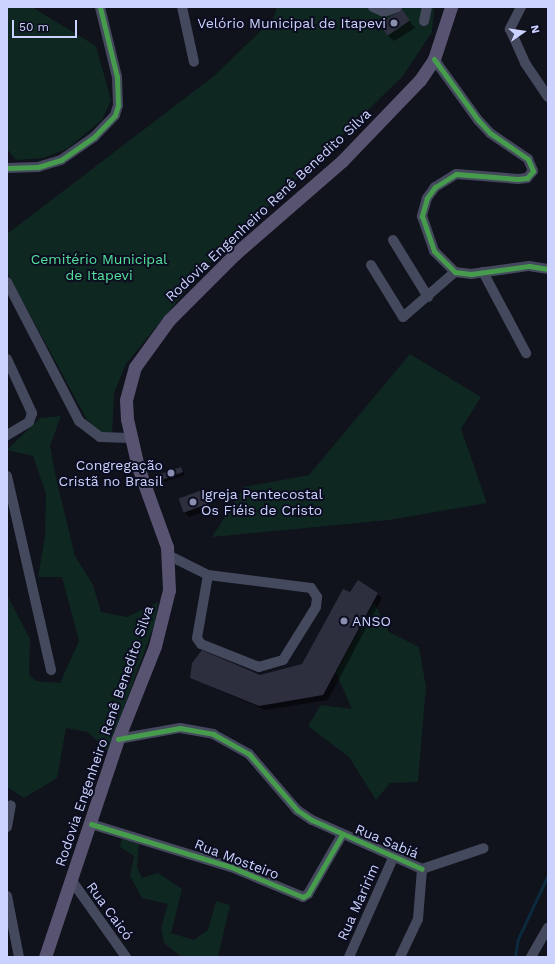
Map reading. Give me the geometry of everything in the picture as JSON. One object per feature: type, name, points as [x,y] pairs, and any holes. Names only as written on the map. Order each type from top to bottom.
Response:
[{"type":"main road","name":"Rodovia Engenheiro Renê Benedito Silva","points":[[45,957],[72,881],[118,739],[164,616],[169,590],[168,555],[130,438],[126,400],[129,382],[155,336],[235,254],[342,161],[405,97],[434,59],[451,7]]},
{"type":"street","points":[[8,167],[38,167],[61,160],[94,137],[115,115],[118,105],[117,77],[100,7]]},
{"type":"street","points":[[182,7],[194,62]]},
{"type":"street","points":[[372,7],[384,12],[397,7]]},
{"type":"street","points":[[424,20],[427,7]]},
{"type":"street","points":[[521,7],[510,29],[525,62],[548,97]]},
{"type":"street","points":[[434,59],[478,120],[490,133],[528,159],[533,171],[527,178],[518,179],[456,174],[434,187],[423,207],[424,229],[434,251],[455,272]]},
{"type":"street","points":[[393,240],[428,297]]},
{"type":"street","points":[[371,265],[400,316],[407,316],[455,272],[483,272],[509,267],[548,269]]},
{"type":"street","points":[[483,272],[526,353]]},
{"type":"street","points":[[7,282],[79,421],[100,437],[130,438]]},
{"type":"street","points":[[7,359],[32,413],[29,422],[7,435]]},
{"type":"street","points":[[7,476],[8,496],[52,670]]},
{"type":"street","points":[[168,555],[208,575],[311,588],[317,597],[316,607],[283,660],[259,667],[201,644],[198,638],[208,575]]},
{"type":"street","name":"Rua Sabiá","points":[[118,739],[180,728],[213,734],[249,754],[297,810],[342,835],[393,858],[422,869],[418,919],[401,955]]},
{"type":"street","points":[[7,827],[12,805]]},
{"type":"street","name":"Rua Mosteiro","points":[[91,824],[231,866],[303,897],[308,894],[342,835]]},
{"type":"street","points":[[422,869],[484,848]]},
{"type":"street","name":"Rua Maririm","points":[[349,957],[393,858]]},
{"type":"street","name":"Rua Caicó","points":[[72,881],[117,952],[126,957]]},
{"type":"street","points":[[7,896],[18,957]]},
{"type":"street","points":[[531,957],[548,927]]},
{"type":"street","points":[[401,955],[412,957]]},
{"type":"green space","points":[[7,7],[32,7],[96,46],[111,100],[102,120],[67,149],[43,158],[16,160],[7,149]]},
{"type":"green space","name":"Cemitério Municipal de Itapevi","points":[[277,7],[434,7],[432,32],[403,76],[201,272],[126,364],[114,393],[112,435],[103,433],[91,427],[7,272],[7,234],[214,76],[273,19]]},
{"type":"green space","points":[[410,354],[481,397],[461,429],[487,503],[389,520],[212,537],[244,487],[309,475]]},
{"type":"green space","points":[[61,416],[50,446],[56,478],[75,556],[93,585],[101,612],[127,617],[158,602],[155,623],[108,751],[88,732],[66,728],[57,778],[24,798],[7,787],[7,595],[30,639],[29,675],[36,681],[60,683],[79,641],[62,577],[38,577],[45,536],[46,494],[33,456],[7,450],[40,418]]},
{"type":"green space","points":[[374,603],[389,632],[419,647],[426,687],[418,782],[390,783],[376,800],[349,757],[308,726],[321,705],[352,709],[336,673]]},
{"type":"green space","points":[[122,839],[139,844],[137,867],[142,878],[158,873],[182,889],[171,933],[194,940],[208,930],[216,901],[230,905],[218,957],[182,957],[164,943],[161,928],[168,904],[142,898],[130,876],[134,856],[120,847]]},
{"type":"building","name":"Velório Municipal de Itapevi","points":[[402,9],[410,21],[387,36],[380,24]]},
{"type":"building","name":"Congregação Cristã no Brasil","points":[[181,467],[183,472],[162,480],[160,474]]},
{"type":"building","name":"Igreja Pentecostal Os Fiéis de Cristo","points":[[202,490],[207,504],[184,513],[179,499]]},
{"type":"building","name":"ANSO","points":[[358,580],[378,593],[323,695],[259,706],[190,678],[192,663],[202,650],[260,675],[302,664],[343,589],[350,592]]},
{"type":"waterway","points":[[515,957],[518,939],[548,875]]},
{"type":"cycle path","points":[[7,168],[38,167],[61,160],[94,137],[115,115],[118,105],[117,77],[100,7]]},
{"type":"cycle path","points":[[434,59],[478,120],[490,133],[528,159],[533,171],[527,178],[518,179],[456,174],[435,187],[427,198],[422,216],[434,251],[455,272],[471,274],[529,266],[548,269]]},
{"type":"cycle path","points":[[118,739],[180,728],[213,734],[249,754],[297,810],[312,820],[422,869]]},
{"type":"cycle path","points":[[91,824],[231,867],[303,897],[308,894],[342,835]]},
{"type":"place","name":"Velório Municipal de Itapevi","points":[[394,23]]},
{"type":"place","name":"Congregação Cristã no Brasil","points":[[171,473]]},
{"type":"place","name":"Igreja Pentecostal Os Fiéis de Cristo","points":[[193,502]]},
{"type":"place","name":"ANSO","points":[[344,621]]}]
